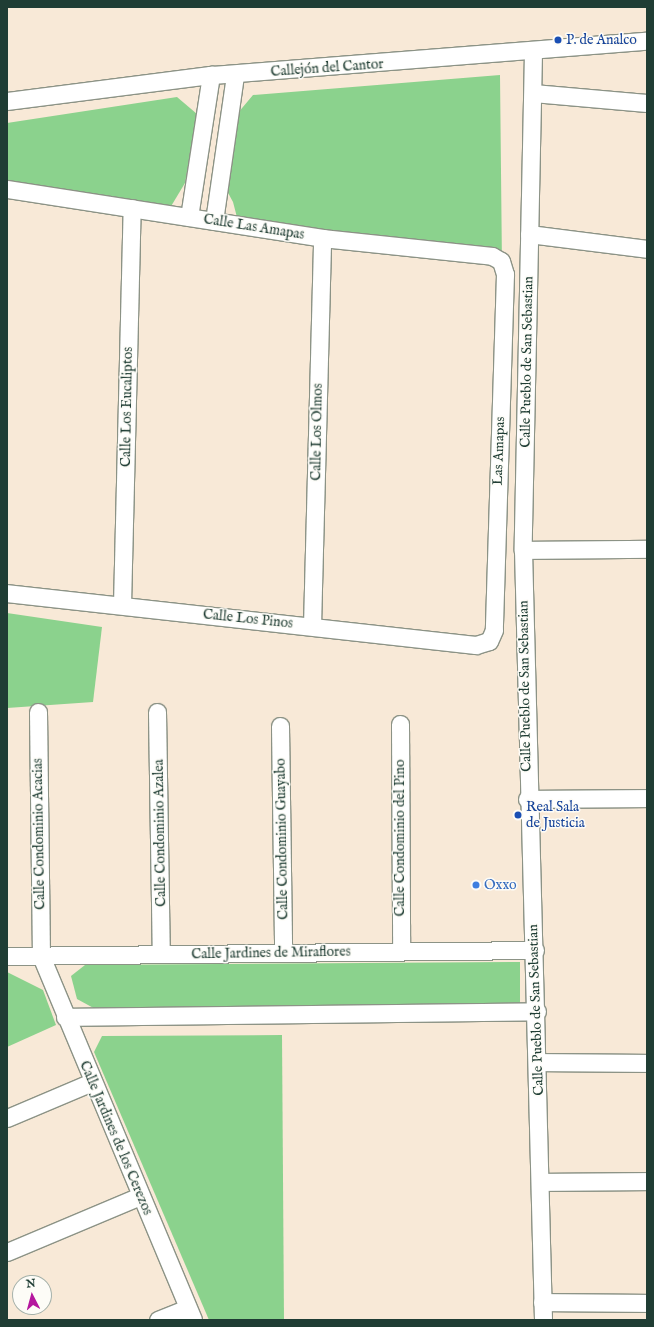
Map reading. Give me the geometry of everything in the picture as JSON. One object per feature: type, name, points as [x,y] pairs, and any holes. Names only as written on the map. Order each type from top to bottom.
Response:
[{"type":"street","name":"Callejón del Cantor","points":[[7,101],[211,75],[235,75],[647,42]]},
{"type":"street","name":"Calle Pueblo de San Sebastian","points":[[533,52],[523,550],[527,799],[537,1011],[543,1320]]},
{"type":"street","points":[[189,217],[211,75]]},
{"type":"street","points":[[214,221],[235,75]]},
{"type":"street","points":[[533,93],[647,103]]},
{"type":"street","name":"Calle Las Amapas","points":[[7,189],[322,238],[492,256],[501,261]]},
{"type":"street","name":"Calle Los Eucaliptos","points":[[122,605],[132,208]]},
{"type":"street","points":[[529,234],[647,249]]},
{"type":"street","name":"Calle Los Olmos","points":[[312,626],[322,238]]},
{"type":"street","name":"Las Amapas","points":[[488,641],[494,622],[505,274],[501,261]]},
{"type":"street","points":[[523,550],[647,549]]},
{"type":"street","name":"Calle Los Pinos","points":[[7,593],[476,645],[488,641]]},
{"type":"street","name":"Calle Condominio Acacias","points":[[38,712],[41,956]]},
{"type":"street","name":"Calle Condominio Azalea","points":[[157,712],[161,954]]},
{"type":"street","name":"Calle Condominio del Pino","points":[[400,724],[402,952]]},
{"type":"street","name":"Calle Condominio Guayabo","points":[[280,726],[283,953]]},
{"type":"street","points":[[527,799],[647,798]]},
{"type":"street","name":"Calle Jardines de Miraflores","points":[[7,956],[535,950]]},
{"type":"street","name":"Calle Jardines de los Cerezos","points":[[41,956],[92,1082],[190,1314]]},
{"type":"street","points":[[65,1017],[537,1011]]},
{"type":"street","points":[[538,1062],[647,1064]]},
{"type":"street","points":[[7,1118],[92,1082]]},
{"type":"street","points":[[540,1182],[647,1181]]},
{"type":"street","points":[[7,1252],[140,1196]]},
{"type":"street","points":[[542,1302],[647,1303]]},
{"type":"street","points":[[158,1320],[190,1314]]},
{"type":"green space","points":[[500,75],[502,266],[239,225],[233,202],[220,178],[227,126],[253,95]]},
{"type":"green space","points":[[177,97],[197,114],[185,183],[167,213],[7,185],[7,123]]},
{"type":"green space","points":[[7,613],[102,627],[93,702],[7,708]]},
{"type":"green space","points":[[520,962],[520,1008],[99,1011],[77,999],[71,976],[85,965]]},
{"type":"green space","points":[[7,972],[43,990],[56,1025],[7,1047]]},
{"type":"green space","points":[[282,1035],[284,1320],[209,1320],[94,1052],[102,1036]]},
{"type":"place","name":"P. de Analco","points":[[558,40]]},
{"type":"place","name":"Real Sala de Justicia","points":[[518,815]]},
{"type":"place","name":"Oxxo","points":[[476,885]]}]
